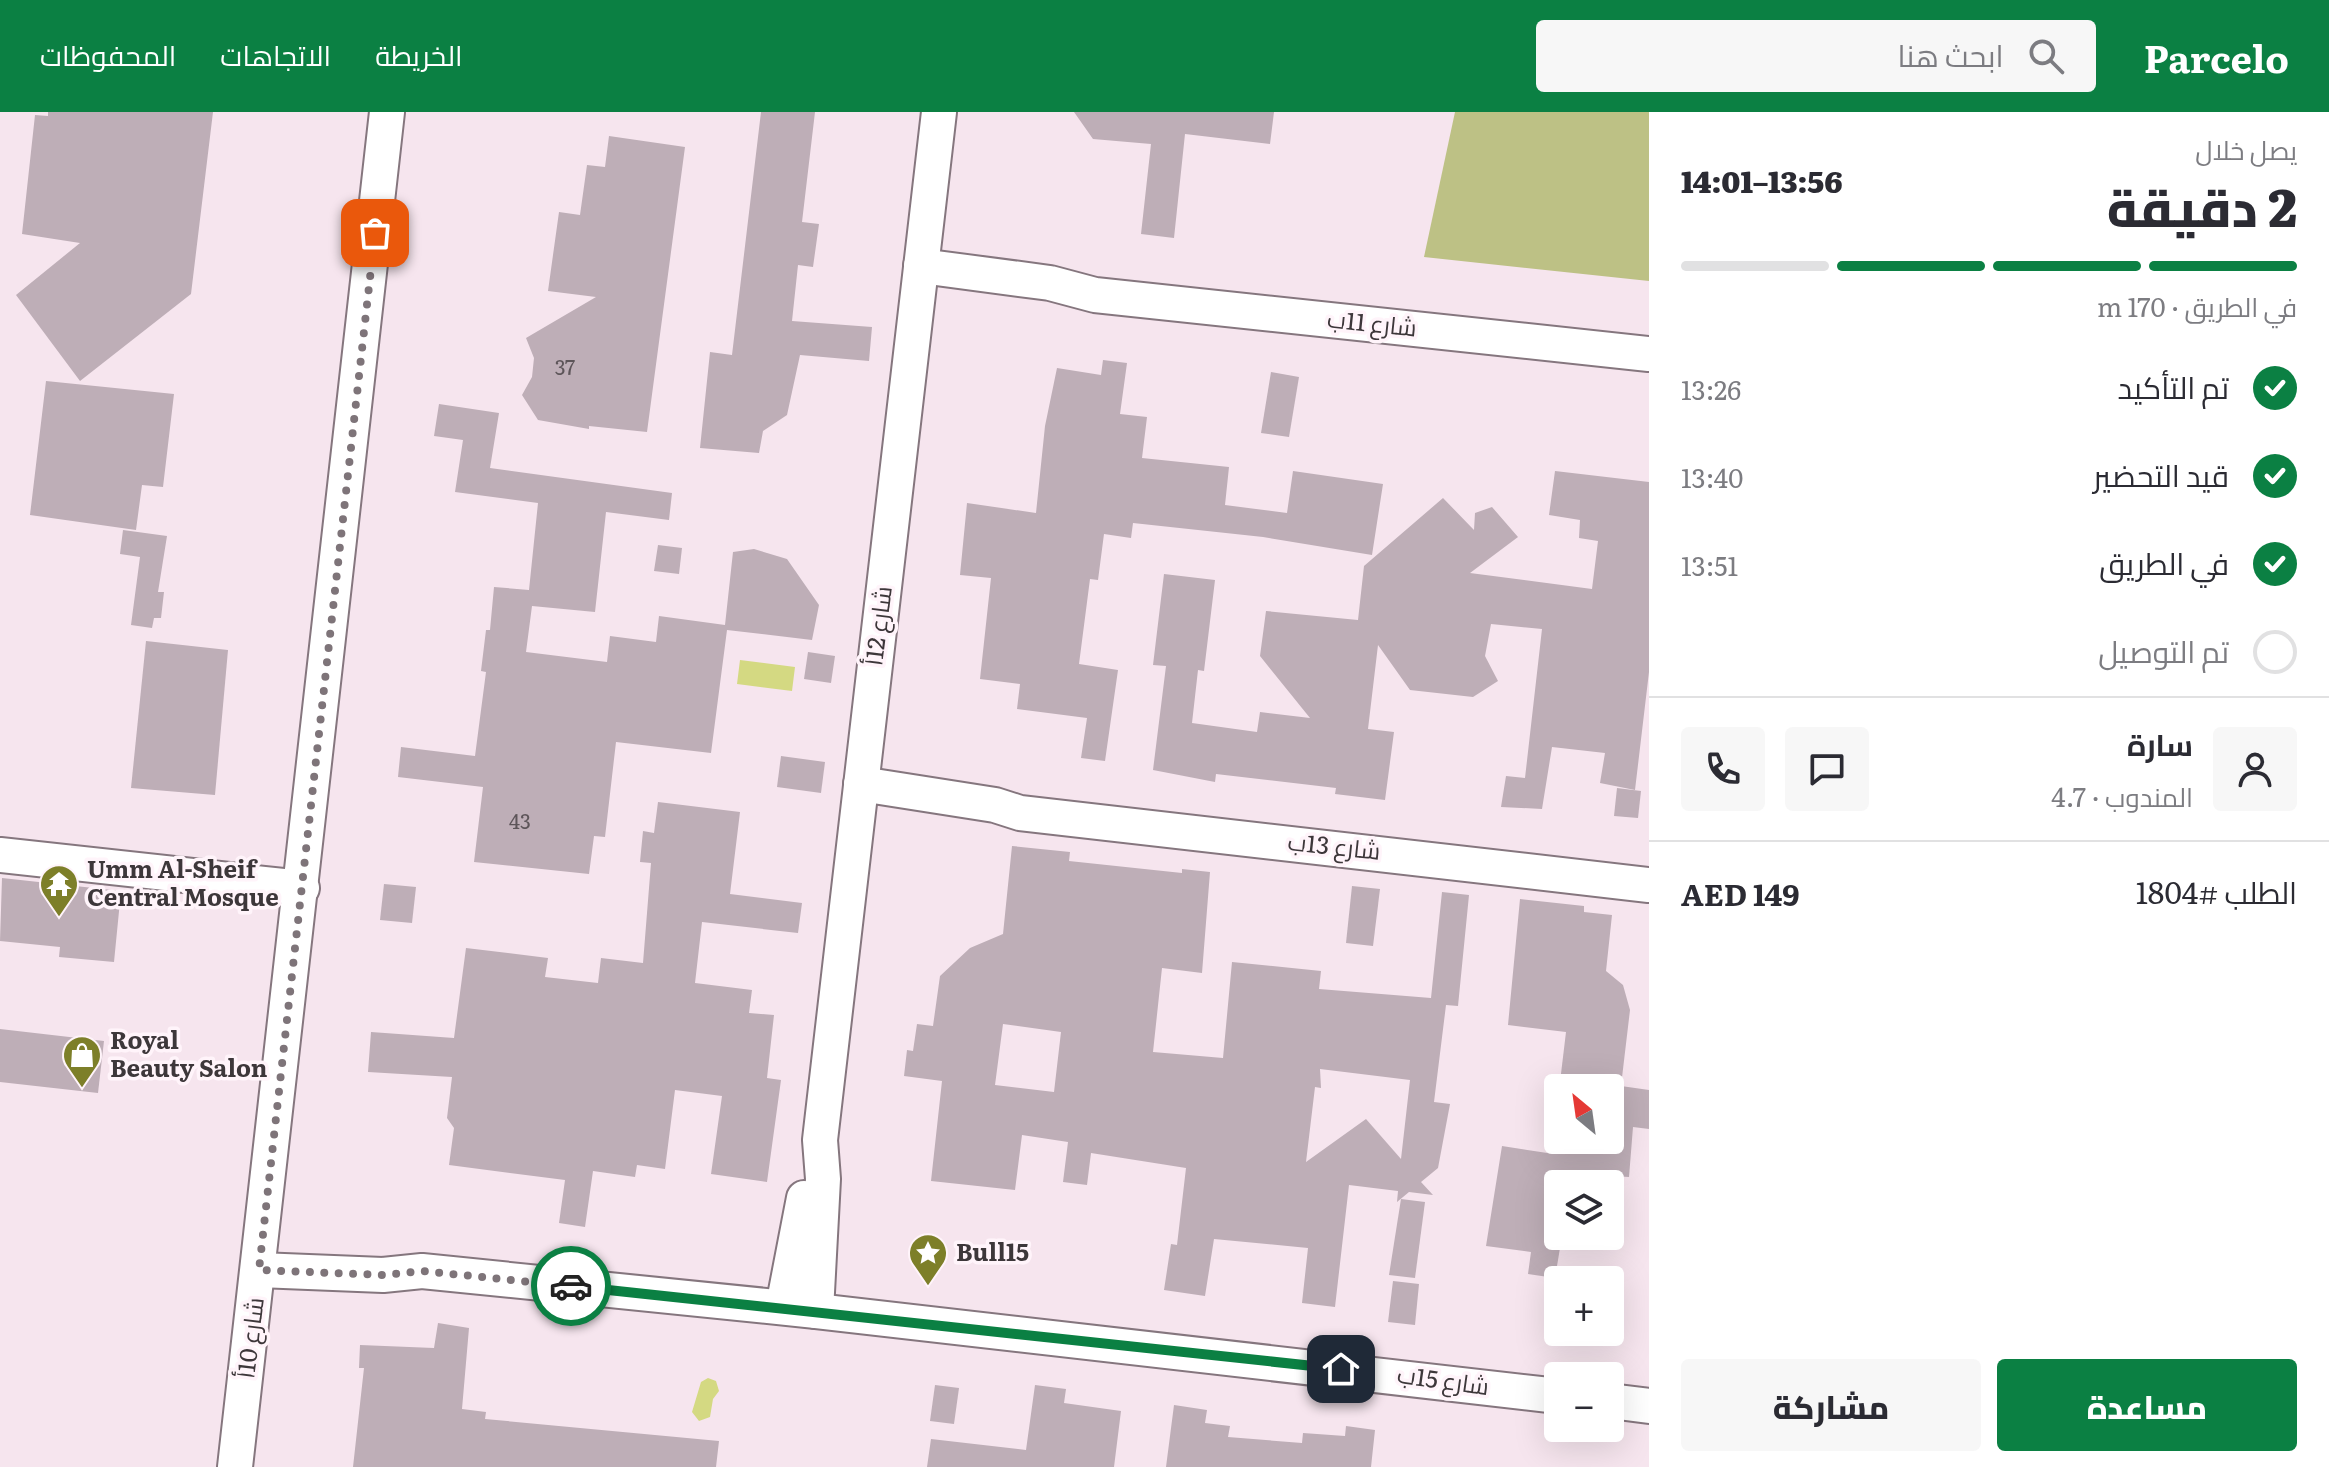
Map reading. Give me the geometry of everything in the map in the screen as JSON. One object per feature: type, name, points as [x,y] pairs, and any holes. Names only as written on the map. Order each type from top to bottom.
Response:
[{"type":"street","name":"شارع 10أ","points":[[235,1467],[387,112]]},
{"type":"street","name":"شارع 12أ","points":[[800,1309],[808,1176],[820,1140],[939,112]]},
{"type":"street","name":"شارع 11ب","points":[[920,279],[1049,299],[1095,295],[1649,354]]},
{"type":"street","name":"شارع 13ب","points":[[860,797],[984,816],[1020,813],[1649,885]]},
{"type":"street","points":[[0,855],[302,888]]},
{"type":"street","name":"شارع 15ب","points":[[260,1257],[385,1261],[422,1271],[800,1309],[1544,1394]]},
{"type":"street","points":[[1624,1403],[1649,1406]]},
{"type":"shaded area","points":[[1455,112],[1649,112],[1649,281],[1424,257]]},
{"type":"shaded area","points":[[740,660],[795,667],[792,691],[737,684]]},
{"type":"shaded area","points":[[708,1378],[716,1381],[719,1391],[713,1399],[710,1417],[699,1421],[692,1412],[701,1382]]},
{"type":"building","points":[[48,112],[213,112],[191,294],[80,381],[16,295],[80,243],[22,234],[35,115],[48,116]]},
{"type":"building","points":[[761,112],[815,112],[802,222],[819,224],[813,267],[798,265],[792,321],[872,327],[869,361],[800,355],[787,415],[763,431],[759,453],[700,448],[710,352],[732,355]]},
{"type":"building","points":[[1074,112],[1274,112],[1270,144],[1185,134],[1174,238],[1141,234],[1151,144],[1093,139]]},
{"type":"building","points":[[609,136],[685,147],[647,432],[589,426],[589,429],[538,420],[522,395],[532,377],[534,358],[526,338],[596,297],[548,291],[559,212],[580,215],[587,165],[605,167]]},
{"type":"building","points":[[1103,360],[1127,363],[1120,414],[1147,417],[1142,458],[1229,467],[1225,505],[1287,513],[1293,471],[1383,484],[1372,555],[1263,537],[1133,523],[1131,538],[1104,534],[1098,580],[1090,579],[1079,664],[1118,670],[1105,761],[1081,758],[1087,718],[1017,709],[1020,684],[980,679],[991,578],[960,575],[967,503],[1036,513],[1045,426],[1057,368],[1101,375]]},
{"type":"building","points":[[1271,372],[1299,377],[1289,437],[1261,433]]},
{"type":"building","points":[[46,381],[174,394],[163,487],[142,485],[136,530],[30,515]]},
{"type":"building","points":[[439,404],[499,413],[490,468],[672,493],[669,520],[606,512],[595,612],[532,606],[526,652],[607,662],[610,636],[656,642],[659,616],[725,625],[733,552],[754,549],[787,559],[819,605],[812,640],[727,630],[711,753],[616,742],[605,837],[594,836],[589,874],[474,862],[483,787],[398,777],[401,747],[475,756],[486,672],[481,671],[486,630],[490,630],[494,587],[529,590],[538,503],[455,492],[463,440],[434,436]]},
{"type":"building","points":[[1555,471],[1649,482],[1649,672],[1635,790],[1600,783],[1605,753],[1552,747],[1542,809],[1501,807],[1506,776],[1525,778],[1542,629],[1491,624],[1485,656],[1498,681],[1473,697],[1410,690],[1378,645],[1368,729],[1394,732],[1385,800],[1335,794],[1336,788],[1216,774],[1215,782],[1153,770],[1166,666],[1153,665],[1164,574],[1215,580],[1204,671],[1198,670],[1192,723],[1257,732],[1260,712],[1310,718],[1260,656],[1266,611],[1358,620],[1364,566],[1443,498],[1474,530],[1475,513],[1492,507],[1518,537],[1470,573],[1592,589],[1598,541],[1579,538],[1580,520],[1549,515]]},
{"type":"building","points":[[123,530],[167,536],[158,592],[164,592],[161,618],[154,618],[152,628],[131,625],[140,557],[120,554]]},
{"type":"building","points":[[658,545],[682,548],[679,574],[654,571]]},
{"type":"building","points":[[146,641],[228,650],[215,795],[131,788]]},
{"type":"building","points":[[808,652],[835,656],[831,683],[804,679]]},
{"type":"building","points":[[781,756],[825,762],[821,793],[777,787]]},
{"type":"building","points":[[1617,788],[1641,791],[1638,818],[1614,816]]},
{"type":"building","points":[[658,802],[740,812],[730,894],[802,903],[798,933],[702,922],[695,983],[752,990],[749,1013],[774,1015],[767,1078],[781,1080],[767,1182],[711,1174],[722,1096],[675,1090],[665,1169],[637,1165],[635,1177],[593,1171],[585,1227],[559,1223],[565,1180],[449,1165],[454,1128],[447,1118],[452,1077],[368,1072],[371,1032],[454,1038],[466,948],[548,958],[545,977],[598,983],[601,958],[643,963],[651,863],[640,862],[643,831],[654,833]]},
{"type":"building","points":[[1012,846],[1070,852],[1069,861],[1182,873],[1182,869],[1210,872],[1202,973],[1162,968],[1153,1052],[1223,1058],[1232,962],[1321,971],[1319,989],[1431,998],[1442,892],[1469,895],[1458,1006],[1446,1005],[1434,1102],[1450,1104],[1438,1168],[1421,1182],[1433,1195],[1409,1192],[1397,1202],[1398,1191],[1349,1185],[1335,1307],[1302,1303],[1308,1248],[1214,1239],[1205,1296],[1164,1290],[1171,1244],[1177,1245],[1186,1168],[1091,1153],[1087,1185],[1063,1182],[1068,1142],[1022,1135],[1015,1190],[931,1181],[942,1081],[904,1076],[907,1050],[913,1051],[917,1024],[933,1026],[940,976],[970,948],[1003,934]],"holes":[[[1003,1024],[1061,1032],[1054,1092],[995,1085]],[[1320,1069],[1410,1080],[1401,1159],[1366,1119],[1306,1162],[1315,1087],[1321,1088]]]},
{"type":"building","name":"Umm Al-Sheif Central Mosque","points":[[2,878],[121,891],[114,962],[59,957],[60,947],[0,941]]},
{"type":"building","points":[[384,884],[416,887],[412,923],[380,920]]},
{"type":"building","points":[[1352,886],[1380,889],[1373,946],[1346,943]]},
{"type":"building","points":[[1520,899],[1584,906],[1584,912],[1612,915],[1606,971],[1623,985],[1630,1010],[1622,1074],[1561,1074],[1566,1032],[1508,1025]]},
{"type":"building","points":[[0,1029],[104,1041],[98,1093],[0,1082]]},
{"type":"building","points":[[1624,1086],[1649,1090],[1649,1129],[1633,1127],[1629,1177],[1624,1177],[1624,1170],[1544,1170],[1544,1250],[1560,1250],[1557,1266],[1544,1266],[1544,1276],[1528,1274],[1531,1252],[1486,1246],[1502,1146],[1544,1154],[1624,1154]]},
{"type":"building","points":[[1401,1199],[1425,1202],[1415,1278],[1389,1275]]},
{"type":"building","points":[[1393,1281],[1419,1284],[1415,1325],[1388,1322]]},
{"type":"building","points":[[438,1323],[469,1328],[462,1409],[486,1412],[485,1419],[719,1441],[716,1467],[353,1467],[364,1368],[359,1368],[360,1345],[434,1348]]},
{"type":"building","points":[[935,1385],[959,1388],[954,1424],[930,1421]]},
{"type":"building","points":[[1035,1385],[1066,1389],[1064,1403],[1121,1411],[1114,1467],[927,1467],[931,1439],[1026,1450]]},
{"type":"building","points":[[1174,1405],[1207,1410],[1205,1423],[1230,1426],[1228,1437],[1302,1443],[1303,1433],[1345,1436],[1346,1426],[1375,1430],[1371,1467],[1166,1467]]},
{"type":"way so far","points":[[375,233],[259,1270],[383,1275],[422,1271],[571,1286]]},
{"type":"place","name":"Umm Al-Sheif Central Mosque","points":[[59,918]]},
{"type":"place","name":"Royal Beauty Salon","points":[[82,1089]]},
{"type":"place","name":"Bull15","points":[[928,1287]]},
{"type":"route","points":[[571,1286],[1341,1369]]}]
